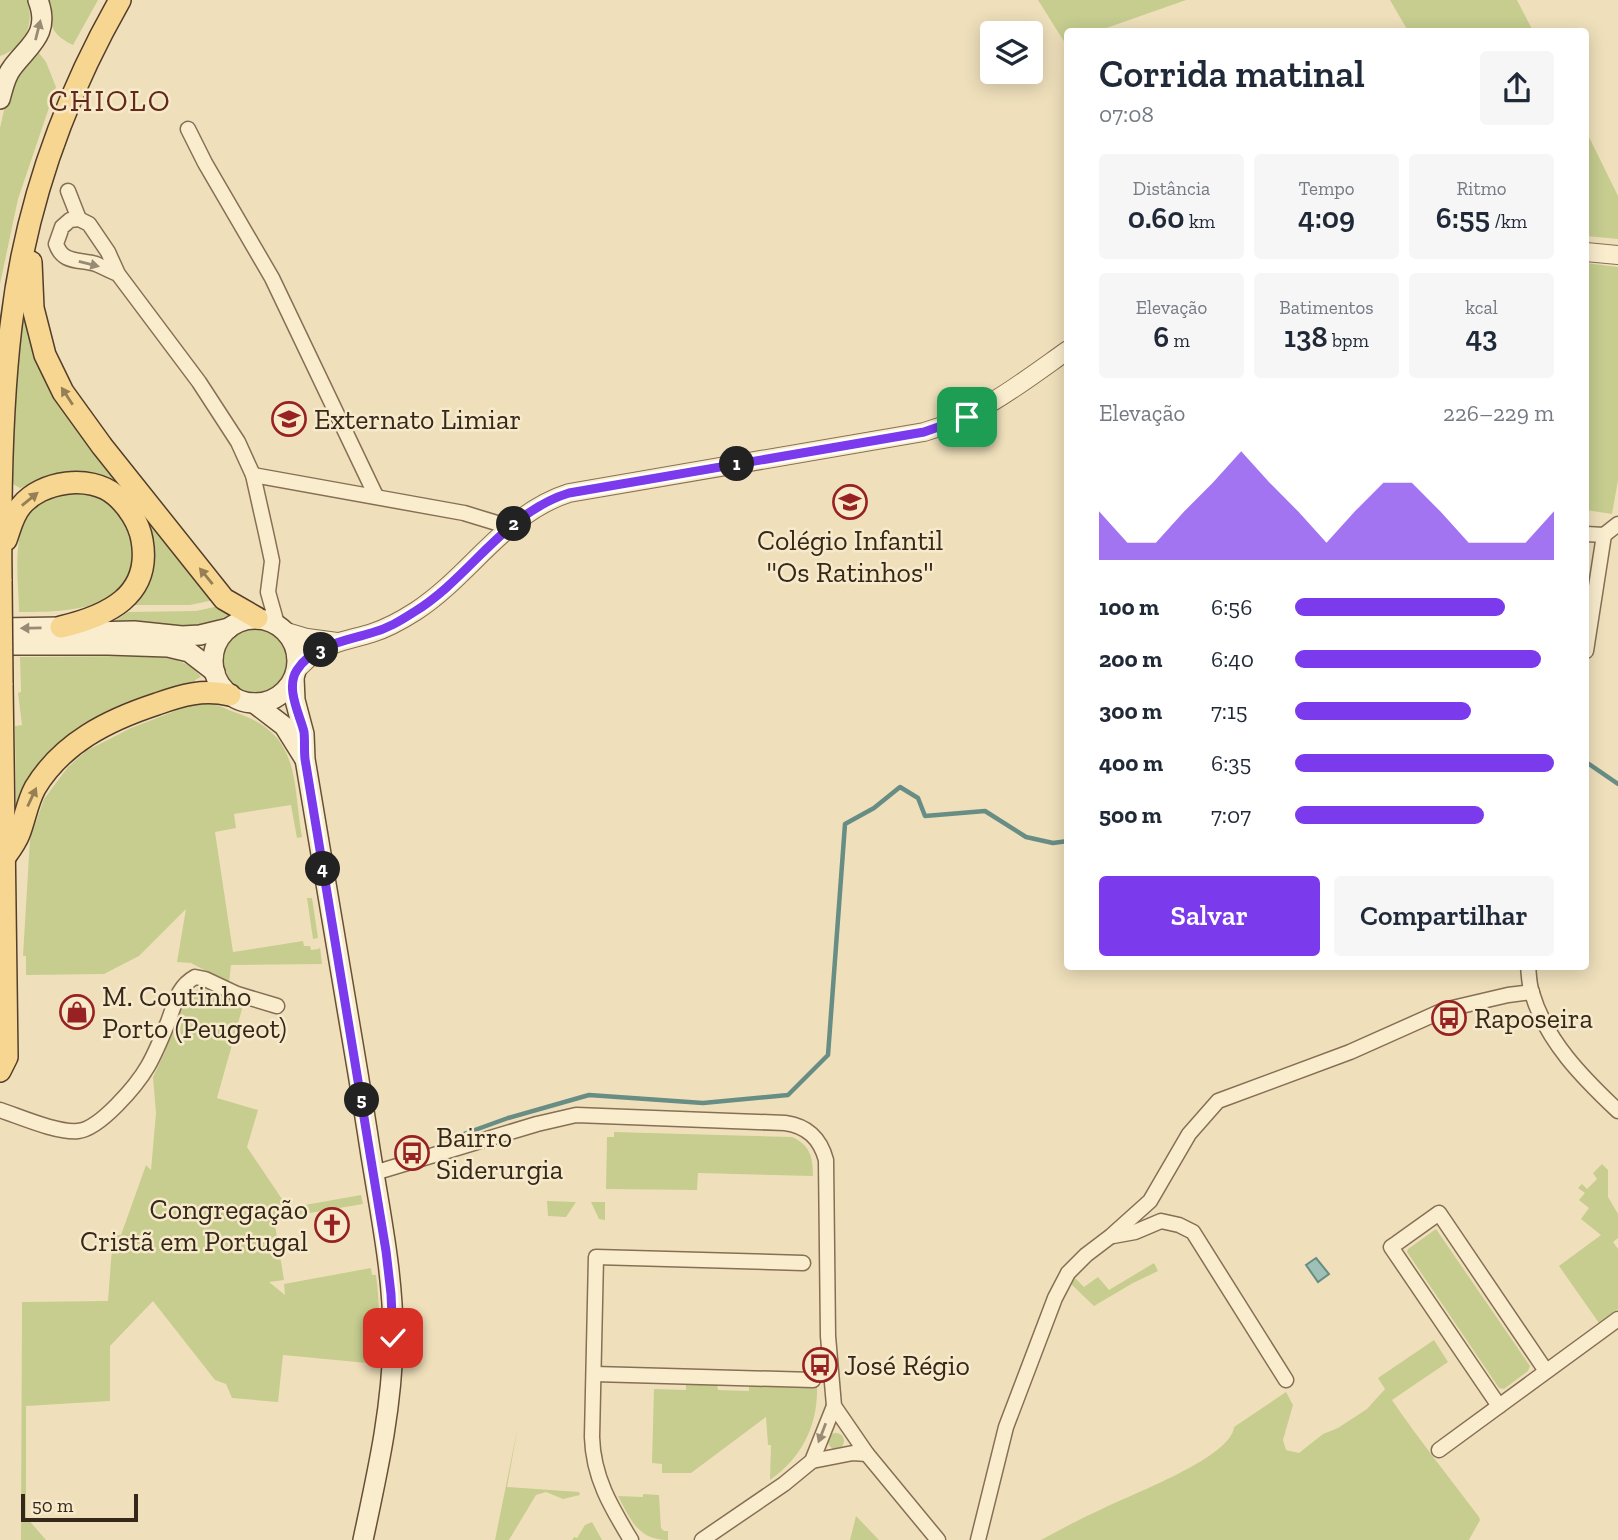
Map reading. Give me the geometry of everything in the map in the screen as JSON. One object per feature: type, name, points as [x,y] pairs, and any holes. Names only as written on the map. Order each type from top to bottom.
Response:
[{"type":"main road","points":[[0,99],[11,69],[35,43],[41,26],[38,0]]},
{"type":"main road","points":[[0,335],[39,160],[67,86],[110,0]]},
{"type":"main road","points":[[0,1071],[6,1057],[1,462],[11,323],[30,205],[63,118],[95,46],[120,0]]},
{"type":"main road","points":[[0,67],[23,57]]},
{"type":"main road","points":[[30,205],[39,221],[31,261],[33,308],[45,355],[63,392],[102,446],[224,599],[274,625],[294,644],[298,657],[295,701],[304,734],[305,759],[389,1274],[393,1338],[386,1422],[363,1540]]},
{"type":"main road","points":[[1,559],[10,527],[22,505],[36,493],[54,485],[78,483],[99,487],[114,493],[125,505],[141,534],[144,549],[143,569],[134,590],[102,614],[61,627]]},
{"type":"main road","points":[[274,625],[237,622],[222,635],[214,653],[215,672],[220,685],[230,695],[254,703],[278,696],[287,689],[295,674]]},
{"type":"main road","points":[[0,628],[61,627],[89,632],[134,631],[182,636],[229,628]]},
{"type":"main road","points":[[0,645],[168,647],[190,652],[215,672]]},
{"type":"main road","points":[[4,859],[19,834],[23,816],[35,789],[59,758],[87,735],[128,714],[177,697],[201,691],[230,695]]},
{"type":"main road","points":[[254,703],[284,726],[305,759]]},
{"type":"street","points":[[188,129],[272,278],[376,496]]},
{"type":"street","points":[[68,191],[79,219]]},
{"type":"street","points":[[118,274],[94,264],[69,260],[56,244],[62,227],[70,220],[79,219],[89,224],[118,274],[206,392],[238,442],[253,475],[272,561],[268,592],[274,625],[307,638],[337,642]]},
{"type":"street","points":[[1589,252],[1618,255]]},
{"type":"street","points":[[295,674],[317,652],[337,642],[397,623],[419,609],[510,527],[552,498],[946,426],[990,405],[1064,353]]},
{"type":"street","points":[[253,475],[464,513],[510,527]]},
{"type":"street","points":[[1589,534],[1604,535],[1618,524]]},
{"type":"street","points":[[1589,632],[1604,535]]},
{"type":"street","points":[[1529,970],[1532,992],[1547,1028],[1581,1076],[1618,1111]]},
{"type":"street","points":[[0,1110],[64,1130],[79,1131],[95,1126],[146,1069],[158,1048],[180,989],[195,977],[277,1006]]},
{"type":"street","points":[[978,1540],[1006,1427],[1055,1298],[1069,1273],[1086,1255],[1150,1201],[1189,1134],[1218,1101],[1350,1052],[1444,1010],[1532,992]]},
{"type":"street","points":[[374,1174],[537,1124],[576,1115],[785,1123],[800,1126],[818,1142],[826,1160],[828,1336],[834,1406],[812,1461]]},
{"type":"street","points":[[1499,1406],[1391,1247],[1439,1213],[1546,1371]]},
{"type":"street","points":[[1111,1236],[1135,1232],[1161,1221],[1193,1232],[1286,1380]]},
{"type":"street","points":[[631,1540],[605,1494],[595,1463],[592,1437],[596,1257],[803,1263]]},
{"type":"street","points":[[1439,1450],[1618,1319]]},
{"type":"street","points":[[594,1374],[813,1380]]},
{"type":"street","points":[[834,1406],[867,1454],[938,1540]]},
{"type":"street","points":[[702,1540],[784,1484],[812,1461],[853,1453],[867,1454]]},
{"type":"green space","points":[[0,0],[27,0],[30,18],[22,41],[0,56]]},
{"type":"green space","points":[[48,0],[98,0],[73,45],[55,32]]},
{"type":"green space","points":[[1038,0],[1186,0],[1107,28],[1064,28],[1064,41]]},
{"type":"green space","points":[[1390,0],[1517,0],[1531,28],[1406,28]]},
{"type":"green space","points":[[39,53],[46,62],[56,87],[18,199],[0,284],[0,128],[8,93],[17,74]]},
{"type":"green space","points":[[1589,137],[1618,196],[1618,239],[1589,236]]},
{"type":"green space","points":[[1589,263],[1618,267],[1618,480],[1612,514],[1589,510]]},
{"type":"green space","points":[[24,305],[26,319],[214,600],[190,605],[134,605],[143,592],[140,511],[45,479],[20,488],[11,483],[9,477],[17,350]]},
{"type":"green space","points":[[74,492],[106,499],[122,513],[135,546],[136,558],[130,579],[112,596],[87,606],[60,611],[19,612],[18,546],[27,515],[37,503],[52,495]]},
{"type":"green space","points":[[219,606],[230,614],[202,625],[173,628],[112,623],[128,612],[196,611]]},
{"type":"green space","points":[[256,629],[279,638],[288,661],[279,684],[256,693],[233,684],[224,661],[233,638]]},
{"type":"green space","points":[[153,656],[186,664],[201,677],[195,680],[195,685],[121,710],[16,809],[15,726],[22,725],[18,693],[21,692],[20,657]]},
{"type":"green space","points":[[196,703],[222,707],[258,722],[273,734],[290,762],[297,796],[302,837],[297,838],[291,805],[234,814],[236,828],[215,832],[233,952],[303,941],[304,946],[310,946],[311,950],[320,947],[322,964],[231,965],[229,983],[191,963],[177,962],[186,909],[139,956],[104,974],[26,975],[26,956],[23,956],[30,839],[44,799],[68,767],[86,751],[131,728]]},
{"type":"green space","points":[[307,898],[312,898],[318,938],[313,939]]},
{"type":"green space","points":[[200,988],[244,1002],[217,1098],[258,1110],[247,1147],[288,1208],[361,1195],[363,1204],[274,1219],[284,1280],[269,1282],[285,1295],[284,1284],[371,1268],[372,1275],[376,1275],[378,1297],[378,1364],[283,1355],[278,1402],[232,1398],[226,1384],[215,1380],[153,1301],[110,1346],[110,1401],[26,1406],[26,1517],[46,1540],[21,1540],[22,1302],[108,1301],[113,1235],[121,1235],[146,1165],[151,1170],[156,1113],[153,1077],[165,1052],[180,1005],[186,996]]},
{"type":"green space","points":[[614,1132],[792,1137],[807,1148],[813,1176],[698,1173],[697,1190],[606,1189],[607,1137],[614,1137]]},
{"type":"green space","points":[[1602,1164],[1608,1170],[1608,1197],[1618,1214],[1618,1238],[1613,1242],[1618,1249],[1618,1309],[1599,1323],[1559,1266],[1601,1235],[1581,1219],[1589,1208],[1579,1200],[1585,1193],[1578,1188],[1582,1184],[1587,1189],[1597,1179],[1593,1173]]},
{"type":"green space","points":[[547,1201],[576,1202],[566,1217],[548,1216]]},
{"type":"green space","points":[[591,1202],[605,1202],[605,1220],[599,1219]]},
{"type":"green space","points":[[1436,1229],[1530,1366],[1528,1371],[1504,1389],[1499,1388],[1407,1252]]},
{"type":"green space","points":[[1154,1263],[1158,1271],[1094,1306],[1071,1284],[1074,1277],[1084,1287],[1098,1277],[1109,1290]]},
{"type":"green space","points":[[1434,1340],[1448,1362],[1392,1400],[1479,1517],[1480,1520],[1469,1540],[1041,1540],[1199,1462],[1229,1439],[1234,1427],[1286,1392],[1293,1405],[1283,1440],[1286,1450],[1299,1453],[1323,1434],[1338,1428],[1367,1409],[1385,1389],[1378,1378]]},
{"type":"green space","points":[[686,1384],[717,1384],[718,1390],[749,1391],[749,1386],[817,1387],[815,1414],[799,1451],[791,1462],[770,1480],[771,1445],[768,1445],[766,1417],[691,1473],[662,1473],[662,1464],[652,1463],[654,1389],[686,1390]]},
{"type":"green space","points":[[518,1426],[507,1487],[579,1492],[580,1495],[563,1499],[546,1492],[536,1495],[509,1540],[495,1540]]},
{"type":"green space","points":[[833,1433],[839,1433],[844,1441],[842,1447],[833,1449],[828,1444],[828,1438]]},
{"type":"green space","points":[[643,1494],[659,1495],[661,1528],[668,1531],[668,1540],[642,1532],[618,1496],[643,1497]]},
{"type":"green space","points":[[856,1516],[879,1540],[850,1540]]},
{"type":"green space","points":[[592,1522],[602,1540],[572,1540],[577,1538],[585,1525]]},
{"type":"water","points":[[1316,1258],[1329,1274],[1318,1282],[1306,1265]]},
{"type":"waterway","points":[[1589,764],[1618,784]]},
{"type":"waterway","points":[[450,1139],[508,1118],[589,1095],[703,1103],[788,1095],[828,1055],[845,824],[874,808],[900,787],[918,798],[925,816],[985,811],[1026,837],[1053,843],[1064,842]]},
{"type":"place","name":"Externato Limiar","points":[[289,419]]},
{"type":"place","name":"Colégio Infantil \"Os Ratinhos\"","points":[[850,502]]},
{"type":"place","name":"M. Coutinho Porto (Peugeot)","points":[[77,1012]]},
{"type":"place","name":"Raposeira","points":[[1449,1018]]},
{"type":"place","name":"Bairro Siderurgia","points":[[412,1153]]},
{"type":"place","name":"Congregação Cristã em Portugal","points":[[332,1225]]},
{"type":"place","name":"José Régio","points":[[820,1365]]},
{"type":"district","name":"CHIOLO","points":[[110,101]]},
{"type":"route","points":[[393,1338],[386,1251],[305,759],[304,734],[295,701],[293,678],[296,670],[317,652],[337,642],[397,623],[419,609],[510,527],[552,498],[924,432],[967,417]]}]
